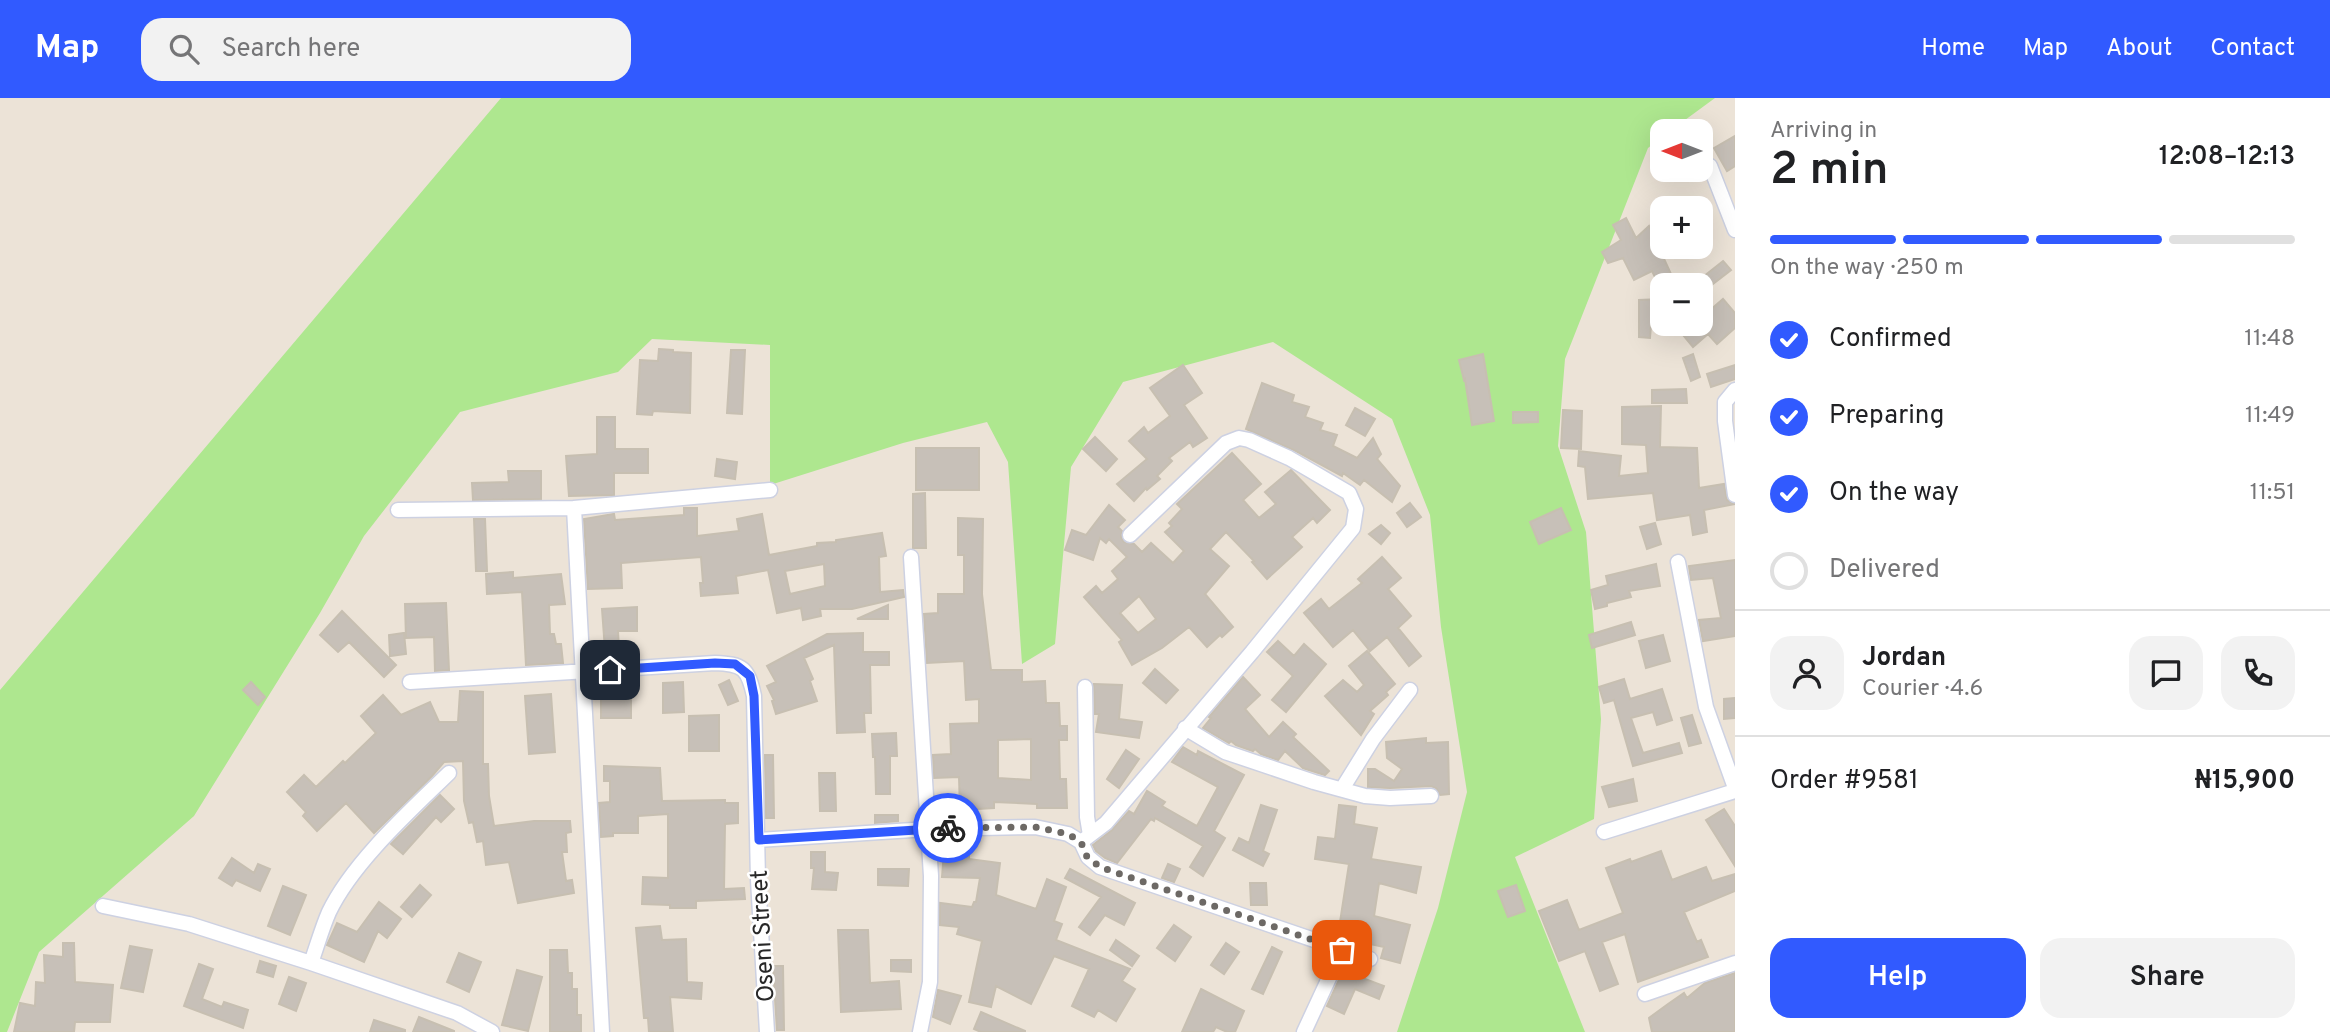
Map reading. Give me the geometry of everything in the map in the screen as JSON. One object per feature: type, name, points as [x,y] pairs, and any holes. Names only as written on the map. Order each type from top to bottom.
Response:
[{"type":"street","points":[[1713,174],[1735,230]]},
{"type":"street","points":[[1735,390],[1725,402],[1735,495]]},
{"type":"street","points":[[1086,839],[1106,823],[1130,796],[1252,652],[1353,528],[1356,509],[1349,493],[1289,458],[1249,440],[1238,438],[1226,443],[1130,535]]},
{"type":"street","points":[[398,510],[574,508],[770,490]]},
{"type":"street","points":[[574,508],[602,1032]]},
{"type":"street","points":[[911,557],[931,876],[930,982],[920,1032]]},
{"type":"street","points":[[1604,832],[1735,789],[1706,708],[1678,562]]},
{"type":"street","name":"Oseni Street","points":[[584,671],[715,663],[735,664],[750,676],[754,696],[758,880],[767,1032]]},
{"type":"street","points":[[410,682],[584,671]]},
{"type":"street","points":[[1085,687],[1087,857],[1100,867],[1370,960]]},
{"type":"street","points":[[1342,789],[1373,739],[1410,690]]},
{"type":"street","points":[[1185,728],[1225,752],[1365,796],[1431,796]]},
{"type":"street","points":[[311,963],[330,911],[348,883],[375,849],[449,772]]},
{"type":"street","points":[[759,840],[928,829],[1035,827],[1086,839]]},
{"type":"street","points":[[103,906],[189,923],[457,1013],[492,1032]]},
{"type":"street","points":[[1304,1032],[1342,950]]},
{"type":"street","points":[[1645,995],[1735,963]]},
{"type":"green space","points":[[501,98],[1715,98],[1686,119],[1650,119],[1650,146],[1565,359],[1558,446],[1586,532],[1601,719],[1594,819],[1515,857],[1585,1032],[1397,1032],[1438,908],[1467,792],[1441,627],[1430,515],[1392,419],[1273,342],[1123,382],[1071,467],[1055,644],[1022,664],[1008,462],[987,422],[903,443],[770,485],[770,345],[652,339],[618,372],[460,412],[364,536],[320,613],[194,816],[39,952],[7,1032],[0,1032],[0,690]]},
{"type":"building","points":[[1735,136],[1735,166],[1727,171],[1714,148]]},
{"type":"building","points":[[1626,218],[1636,238],[1649,226],[1650,259],[1664,259],[1671,273],[1652,271],[1634,280],[1623,258],[1608,263],[1602,252],[1621,240],[1613,225]]},
{"type":"building","points":[[1723,261],[1731,270],[1713,284],[1713,273],[1708,273]]},
{"type":"building","points":[[1723,299],[1735,313],[1735,328],[1717,344],[1710,336],[1713,336],[1713,308]]},
{"type":"building","points":[[1639,300],[1650,300],[1650,338],[1639,337]]},
{"type":"building","points":[[1684,336],[1706,336],[1693,347]]},
{"type":"building","points":[[659,349],[691,353],[690,413],[653,411],[652,415],[637,414],[640,360],[658,361]]},
{"type":"building","points":[[731,350],[745,350],[742,414],[727,413]]},
{"type":"building","points":[[1483,354],[1494,421],[1472,425],[1465,379],[1459,360]]},
{"type":"building","points":[[1693,354],[1700,377],[1691,381],[1683,358]]},
{"type":"building","points":[[1183,365],[1202,393],[1184,405],[1207,438],[1193,447],[1190,442],[1169,458],[1172,461],[1157,476],[1160,479],[1147,490],[1146,488],[1134,501],[1117,484],[1147,459],[1129,441],[1144,427],[1148,433],[1170,416],[1150,388]]},
{"type":"building","points":[[1735,365],[1735,379],[1711,387],[1707,374]]},
{"type":"building","points":[[1262,383],[1294,395],[1292,402],[1309,407],[1305,417],[1323,423],[1320,430],[1337,435],[1333,446],[1357,458],[1373,438],[1381,454],[1377,459],[1400,486],[1392,502],[1364,480],[1360,485],[1343,473],[1342,476],[1296,451],[1246,429]]},
{"type":"building","points":[[1686,389],[1687,403],[1652,403],[1652,390]]},
{"type":"building","points":[[1661,406],[1660,447],[1697,448],[1699,488],[1724,484],[1727,500],[1735,504],[1704,510],[1707,532],[1693,535],[1690,515],[1657,520],[1653,493],[1588,499],[1585,467],[1578,466],[1579,451],[1621,456],[1619,476],[1648,473],[1646,445],[1622,444],[1622,407]]},
{"type":"building","points":[[1355,408],[1375,419],[1365,436],[1346,425]]},
{"type":"building","points":[[1563,410],[1582,411],[1581,449],[1561,448]]},
{"type":"building","points":[[1513,412],[1538,412],[1538,422],[1513,423]]},
{"type":"building","points":[[597,417],[615,417],[615,449],[648,449],[648,473],[614,473],[614,495],[569,496],[566,456],[597,454]]},
{"type":"building","points":[[1095,437],[1117,459],[1106,471],[1083,449]]},
{"type":"building","points":[[916,448],[979,448],[979,490],[916,490]]},
{"type":"building","points":[[1232,453],[1261,484],[1243,500],[1259,518],[1276,504],[1265,492],[1291,470],[1330,510],[1317,523],[1313,518],[1292,537],[1302,547],[1267,579],[1226,532],[1210,549],[1229,566],[1205,594],[1233,627],[1207,647],[1189,627],[1162,648],[1132,665],[1119,642],[1122,640],[1084,597],[1096,586],[1102,593],[1118,579],[1112,571],[1127,557],[1109,539],[1106,543],[1100,538],[1093,560],[1065,550],[1072,530],[1086,535],[1109,505],[1125,520],[1118,527],[1122,531],[1124,542],[1134,544],[1142,552],[1151,543],[1173,563],[1184,551],[1165,532],[1172,526],[1169,523],[1182,509],[1177,504]],"holes":[[[1139,596],[1156,619],[1138,633],[1120,613]]]},
{"type":"building","points":[[717,459],[737,462],[735,479],[715,476]]},
{"type":"building","points":[[508,471],[541,471],[541,499],[473,500],[472,483],[509,482]]},
{"type":"building","points":[[925,493],[926,548],[913,548],[913,494]]},
{"type":"building","points":[[1410,503],[1421,517],[1407,527],[1397,513]]},
{"type":"building","points":[[684,508],[697,508],[697,536],[739,531],[737,519],[762,514],[769,555],[817,546],[817,543],[882,533],[886,556],[879,557],[880,592],[903,590],[904,597],[852,609],[820,609],[821,616],[803,620],[801,608],[777,613],[768,570],[736,576],[738,593],[701,596],[701,557],[621,563],[622,588],[588,589],[584,519],[614,514],[615,520],[684,515]],"holes":[[[824,564],[825,586],[790,594],[785,571]]]},
{"type":"building","points":[[1561,508],[1571,530],[1539,544],[1530,522]]},
{"type":"building","points":[[958,518],[983,519],[982,594],[991,670],[1022,670],[1022,682],[1045,681],[1046,703],[1059,703],[1060,726],[1067,726],[1067,740],[1059,740],[1060,779],[1066,779],[1067,808],[1037,808],[1037,804],[994,802],[994,808],[960,810],[959,777],[934,778],[933,755],[951,754],[950,724],[979,723],[979,699],[966,700],[964,661],[927,663],[924,614],[938,613],[938,594],[964,594],[964,555],[958,555]],"holes":[[[1031,739],[1031,780],[998,778],[998,740]]]},
{"type":"building","points":[[474,519],[485,519],[487,571],[476,571]]},
{"type":"building","points":[[1655,523],[1661,544],[1647,549],[1640,527]]},
{"type":"building","points":[[1381,525],[1390,533],[1381,544],[1369,534]]},
{"type":"building","points":[[1382,557],[1401,578],[1388,589],[1411,616],[1398,628],[1421,656],[1409,666],[1387,637],[1370,651],[1353,630],[1333,647],[1304,613],[1321,599],[1329,609],[1362,583],[1358,579]]},
{"type":"building","points":[[1735,560],[1735,636],[1703,641],[1699,620],[1721,618],[1713,578],[1691,580],[1689,566]]},
{"type":"building","points":[[1656,564],[1660,586],[1629,591],[1631,597],[1595,609],[1591,590],[1608,585],[1606,576]]},
{"type":"building","points":[[513,572],[513,578],[561,574],[565,604],[549,605],[550,634],[554,634],[556,644],[561,644],[563,663],[526,665],[522,592],[487,594],[486,574]]},
{"type":"building","points":[[446,603],[449,670],[435,671],[434,637],[406,638],[405,604]]},
{"type":"building","points":[[888,605],[888,619],[857,619]]},
{"type":"building","points":[[637,607],[637,631],[618,631],[619,650],[605,650],[602,609]]},
{"type":"building","points":[[342,611],[396,665],[384,677],[349,642],[338,652],[320,635]]},
{"type":"building","points":[[1631,622],[1635,635],[1592,648],[1589,635]]},
{"type":"building","points":[[404,633],[406,654],[390,656],[389,635]]},
{"type":"building","points":[[863,633],[863,652],[889,652],[889,665],[870,665],[871,713],[864,713],[865,732],[837,733],[834,645],[804,658],[813,679],[810,681],[817,701],[776,714],[772,701],[774,700],[767,686],[776,682],[767,666],[827,634]]},
{"type":"building","points":[[1663,635],[1670,661],[1646,668],[1639,641]]},
{"type":"building","points":[[1278,641],[1294,656],[1304,644],[1326,664],[1286,712],[1272,700],[1293,676],[1267,652]]},
{"type":"building","points":[[1367,651],[1395,684],[1386,692],[1388,695],[1370,711],[1374,714],[1361,735],[1325,696],[1343,680],[1357,692],[1364,685],[1349,666]]},
{"type":"building","points":[[1155,669],[1178,690],[1166,703],[1143,683]]},
{"type":"building","points":[[1243,677],[1260,695],[1245,709],[1269,737],[1283,722],[1296,734],[1293,737],[1329,771],[1325,775],[1303,768],[1285,751],[1278,760],[1255,749],[1253,751],[1231,741],[1229,743],[1203,728]]},
{"type":"building","points":[[1624,679],[1630,699],[1662,689],[1672,720],[1657,725],[1653,712],[1631,718],[1643,753],[1679,743],[1682,753],[1633,766],[1614,700],[1604,703],[1599,687]]},
{"type":"building","points":[[729,680],[738,701],[728,705],[719,685]]},
{"type":"building","points":[[251,682],[265,697],[258,705],[243,690]]},
{"type":"building","points":[[683,682],[684,712],[663,713],[663,683]]},
{"type":"building","points":[[1094,684],[1122,685],[1119,719],[1142,722],[1139,738],[1096,732],[1099,714],[1095,714]]},
{"type":"building","points":[[601,688],[631,688],[631,718],[601,718]]},
{"type":"building","points":[[460,691],[483,692],[483,764],[488,764],[494,826],[534,821],[570,821],[571,832],[566,833],[567,852],[562,852],[566,881],[572,880],[574,893],[518,903],[509,862],[486,865],[483,841],[477,842],[473,822],[469,823],[464,801],[463,761],[444,762],[374,833],[346,803],[317,831],[303,816],[306,812],[287,792],[304,775],[316,787],[376,733],[361,716],[383,695],[401,715],[430,702],[439,722],[458,722]]},
{"type":"building","points":[[551,694],[555,752],[529,754],[525,696]]},
{"type":"building","points":[[1735,698],[1735,718],[1724,719],[1724,699]]},
{"type":"building","points":[[719,715],[719,751],[689,751],[689,716]]},
{"type":"building","points":[[1692,715],[1701,743],[1689,746],[1681,718]]},
{"type":"building","points":[[896,733],[897,756],[890,756],[890,794],[876,794],[872,734]]},
{"type":"building","points":[[1426,738],[1426,743],[1448,742],[1449,794],[1440,795],[1436,788],[1431,786],[1368,787],[1368,769],[1375,769],[1394,781],[1402,769],[1387,758],[1386,742]]},
{"type":"building","points":[[1183,747],[1197,755],[1198,751],[1244,775],[1214,831],[1225,838],[1203,876],[1190,867],[1203,846],[1155,818],[1154,821],[1151,819],[1117,863],[1105,858],[1093,845],[1112,830],[1129,811],[1134,814],[1147,791],[1165,802],[1162,806],[1197,826],[1218,787],[1172,762]]},
{"type":"building","points":[[1126,750],[1139,759],[1119,788],[1107,779]]},
{"type":"building","points":[[765,755],[773,755],[774,818],[766,818]]},
{"type":"building","points":[[604,766],[660,768],[662,801],[725,800],[725,803],[738,803],[738,823],[725,824],[724,889],[744,888],[745,899],[696,901],[696,908],[642,904],[643,877],[668,878],[668,814],[638,816],[638,833],[613,833],[613,836],[601,837],[599,803],[610,802],[610,781],[604,781]]},
{"type":"building","points":[[819,773],[835,773],[836,811],[820,811]]},
{"type":"building","points":[[1633,779],[1637,801],[1609,807],[1602,787]]},
{"type":"building","points":[[440,795],[454,809],[441,822],[436,817],[403,854],[391,844]]},
{"type":"building","points":[[1261,805],[1277,810],[1263,851],[1269,854],[1263,866],[1233,850],[1239,838],[1249,843]]},
{"type":"building","points":[[1339,805],[1356,807],[1354,824],[1377,828],[1371,859],[1421,867],[1416,893],[1379,883],[1374,916],[1410,925],[1400,963],[1381,958],[1384,947],[1348,939],[1353,929],[1340,922],[1349,864],[1315,859],[1318,837],[1335,839]]},
{"type":"building","points":[[1724,809],[1735,826],[1735,866],[1706,820]]},
{"type":"building","points":[[875,815],[898,815],[898,821],[875,823]]},
{"type":"building","points":[[945,839],[969,840],[969,859],[1000,863],[996,895],[1036,909],[1047,879],[1066,887],[1054,921],[1062,924],[1056,940],[1130,969],[1122,981],[1135,989],[1116,1021],[1098,1010],[1094,1017],[1072,1006],[1089,969],[1054,956],[1031,1004],[996,986],[991,1007],[969,1002],[982,941],[957,934],[959,927],[940,925],[940,903],[972,907],[976,902],[980,878],[942,877]]},
{"type":"building","points":[[1661,851],[1672,880],[1706,867],[1712,881],[1735,874],[1735,891],[1684,912],[1697,942],[1701,940],[1708,957],[1638,982],[1625,934],[1602,942],[1618,984],[1600,991],[1585,951],[1559,961],[1539,911],[1567,900],[1579,930],[1623,913],[1606,868]]},
{"type":"building","points":[[811,852],[825,852],[825,872],[838,873],[836,890],[812,889],[814,868],[811,868]]},
{"type":"building","points":[[232,858],[254,873],[258,864],[270,869],[260,891],[236,880],[232,886],[219,878]]},
{"type":"building","points":[[1168,864],[1180,869],[1174,882],[1162,878]]},
{"type":"building","points":[[878,869],[909,869],[908,886],[878,885]]},
{"type":"building","points":[[1070,869],[1135,903],[1124,925],[1105,915],[1090,935],[1079,927],[1101,897],[1065,878]]},
{"type":"building","points":[[1250,883],[1266,883],[1267,905],[1251,905]]},
{"type":"building","points":[[420,885],[431,895],[412,917],[401,907]]},
{"type":"building","points":[[1516,885],[1525,911],[1508,917],[1498,891]]},
{"type":"building","points":[[283,886],[306,895],[290,935],[268,926]]},
{"type":"building","points":[[379,902],[401,919],[387,938],[378,931],[364,962],[327,945],[337,923],[357,932]]},
{"type":"building","points":[[1174,925],[1191,937],[1175,961],[1157,948]]},
{"type":"building","points":[[660,926],[662,940],[686,939],[687,982],[702,983],[701,999],[670,997],[673,1032],[649,1032],[648,1018],[644,1018],[636,928]]},
{"type":"building","points":[[838,930],[868,930],[870,983],[899,981],[901,1009],[841,1012]]},
{"type":"building","points":[[1116,940],[1139,956],[1132,966],[1110,950]]},
{"type":"building","points":[[63,943],[74,943],[75,982],[113,985],[110,1022],[75,1022],[74,1032],[14,1032],[20,1003],[35,1006],[36,982],[45,983],[44,955],[63,957]]},
{"type":"building","points":[[1226,943],[1239,952],[1224,974],[1211,965]]},
{"type":"building","points":[[130,946],[152,950],[143,992],[121,988]]},
{"type":"building","points":[[1272,947],[1282,952],[1263,994],[1252,989]]},
{"type":"building","points":[[550,950],[567,950],[572,989],[577,989],[577,1015],[581,1015],[581,1032],[550,1032]]},
{"type":"building","points":[[459,953],[481,962],[469,992],[447,982]]},
{"type":"building","points":[[891,960],[911,960],[911,972],[891,971]]},
{"type":"building","points":[[260,961],[276,966],[273,977],[257,972]]},
{"type":"building","points":[[199,964],[213,969],[202,999],[222,1007],[224,1002],[248,1010],[243,1028],[184,1006]]},
{"type":"building","points":[[773,966],[783,966],[784,1030],[777,1030]]},
{"type":"building","points":[[517,970],[542,977],[528,1031],[502,1025]]},
{"type":"building","points":[[1342,973],[1384,986],[1379,999],[1355,989],[1344,1014],[1327,1006]]},
{"type":"building","points":[[1735,973],[1735,1032],[1652,1032],[1649,1018],[1668,1004],[1684,993],[1687,998],[1705,983]]},
{"type":"building","points":[[289,977],[306,983],[296,1011],[279,1004]]},
{"type":"building","points":[[1201,989],[1244,1011],[1235,1032],[1216,1027],[1213,1032],[1182,1032]]},
{"type":"building","points":[[938,990],[961,996],[950,1024],[933,1017]]},
{"type":"building","points":[[981,1012],[1025,1032],[981,1032],[974,1029]]},
{"type":"building","points":[[419,1017],[454,1031],[454,1032],[413,1032]]},
{"type":"building","points":[[374,1020],[405,1030],[405,1032],[370,1032]]},
{"type":"way so far","points":[[948,828],[1035,827],[1068,834],[1081,842],[1087,857],[1100,867],[1342,950]]},
{"type":"route","points":[[610,670],[715,663],[735,664],[750,676],[754,696],[759,840],[948,828]]}]
